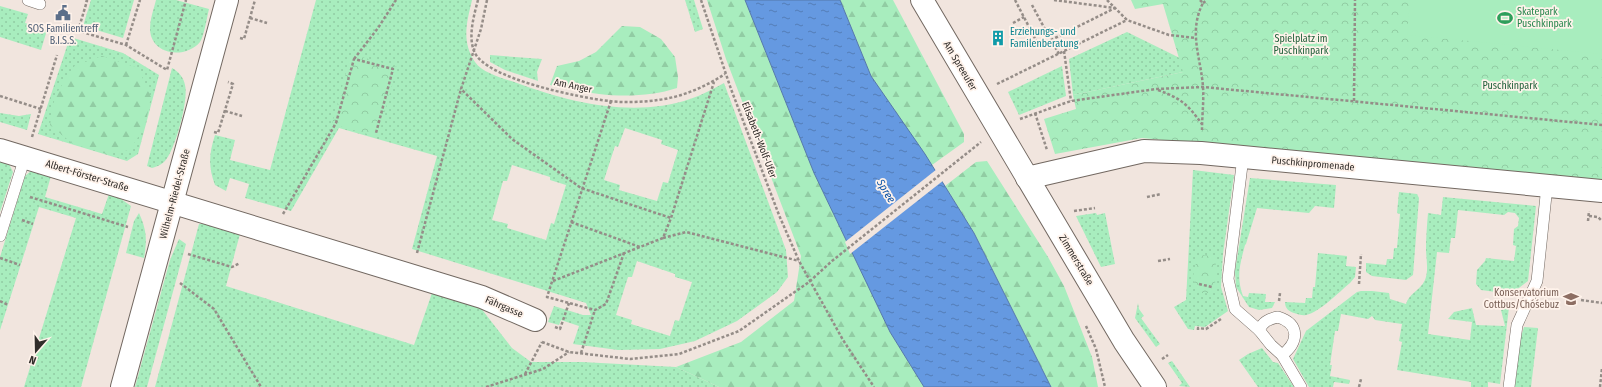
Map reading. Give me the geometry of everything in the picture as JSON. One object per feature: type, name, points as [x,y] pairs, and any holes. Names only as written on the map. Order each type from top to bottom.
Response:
[{"type":"street","name":"Wilhelm-Riedel-Straße","points":[[122,387],[227,0]]},
{"type":"street","name":"Am Spreeufer","points":[[922,0],[998,131]]},
{"type":"street","name":"Zimmerstraße","points":[[998,131],[1124,341],[1155,387]]},
{"type":"street","name":"Albert-Förster-Straße","points":[[0,150],[28,147],[173,202]]},
{"type":"street","name":"Puschkinpromenade","points":[[1027,178],[1144,151],[1201,153],[1602,192]]},
{"type":"street","name":"Fährgasse","points":[[173,202],[482,297],[536,320]]},
{"type":"lane","points":[[28,0],[40,4]]},
{"type":"lane","points":[[0,236],[28,147]]},
{"type":"lane","points":[[1243,157],[1228,279],[1235,310],[1258,330],[1282,355],[1301,387]]},
{"type":"lane","points":[[1508,387],[1517,325],[1537,281],[1547,186]]},
{"type":"lane","points":[[1258,330],[1263,323],[1270,318],[1282,318],[1292,325],[1295,333],[1294,341],[1290,348],[1282,355]]},
{"type":"path","points":[[78,31],[87,1],[84,0]]},
{"type":"path","points":[[126,46],[140,0]]},
{"type":"path","points":[[72,29],[126,46],[167,70],[186,0]]},
{"type":"path","points":[[245,35],[256,0]]},
{"type":"path","points":[[282,216],[336,123],[354,59],[378,28],[396,0]]},
{"type":"path","points":[[474,51],[471,27],[478,0]]},
{"type":"path","points":[[416,256],[461,90],[481,29],[487,0]]},
{"type":"path","name":"Elisabeth-Wolf-Ufer","points":[[701,0],[725,74],[779,215],[799,261],[843,340],[874,387]]},
{"type":"path","points":[[1015,0],[1039,46],[1115,8]]},
{"type":"path","points":[[1054,0],[1115,8]]},
{"type":"path","points":[[1108,0],[1127,20],[1168,35],[1196,38]]},
{"type":"path","points":[[1200,0],[1203,3]]},
{"type":"path","points":[[1202,135],[1203,87],[1196,38],[1198,13],[1203,3],[1207,0]]},
{"type":"path","points":[[1354,101],[1355,0]]},
{"type":"path","points":[[1032,5],[1048,34]]},
{"type":"path","points":[[1013,23],[1024,17]]},
{"type":"path","points":[[250,18],[267,23]]},
{"type":"path","points":[[995,85],[1127,20]]},
{"type":"path","points":[[1055,47],[1059,54]]},
{"type":"path","name":"Am Anger","points":[[474,51],[487,66],[501,73],[565,94],[611,101],[658,100],[698,90],[714,82],[725,74]]},
{"type":"path","points":[[1064,51],[1071,101]]},
{"type":"path","points":[[28,147],[57,55]]},
{"type":"path","points":[[354,59],[393,69],[376,133]]},
{"type":"path","points":[[663,238],[671,218],[714,82]]},
{"type":"path","points":[[524,374],[542,342],[569,352],[630,359],[679,354],[739,330],[810,282],[832,261],[998,131],[1035,113],[1071,101],[1156,89],[1203,87],[1602,125]]},
{"type":"path","points":[[1156,89],[1172,95],[1187,104],[1202,124]]},
{"type":"path","points":[[461,90],[512,138],[581,188],[671,218]]},
{"type":"path","points":[[220,128],[230,94]]},
{"type":"path","points":[[0,96],[41,109]]},
{"type":"path","points":[[595,310],[547,297],[581,188],[611,101]]},
{"type":"path","points":[[225,111],[242,116]]},
{"type":"path","points":[[1035,113],[1048,153]]},
{"type":"path","points":[[14,192],[128,226]]},
{"type":"path","points":[[1147,197],[1161,194]]},
{"type":"path","points":[[1068,212],[1095,208]]},
{"type":"path","points":[[1588,216],[1598,217],[1602,221]]},
{"type":"path","points":[[571,222],[641,247]]},
{"type":"path","points":[[553,281],[663,238],[686,232],[799,261]]},
{"type":"path","points":[[581,353],[595,310],[606,304],[624,253]]},
{"type":"path","points":[[188,254],[232,267],[240,263]]},
{"type":"path","points":[[1358,284],[1362,254]]},
{"type":"path","points":[[0,258],[20,265]]},
{"type":"path","points":[[1158,262],[1170,260]]},
{"type":"path","points":[[180,283],[214,310],[261,387]]},
{"type":"path","points":[[1582,300],[1602,303]]},
{"type":"path","points":[[0,301],[8,304]]},
{"type":"path","points":[[1198,330],[1198,328],[1206,329],[1235,310]]},
{"type":"path","name":"Fährgasse","points":[[536,320],[542,342]]},
{"type":"path","points":[[486,387],[543,369],[569,352]]},
{"type":"path","points":[[1600,387],[1602,368]]},
{"type":"path","points":[[1359,387],[1361,379]]},
{"type":"green space","points":[[91,0],[134,0],[123,38],[83,26]]},
{"type":"green space","points":[[156,0],[176,0],[209,9],[200,42],[195,47],[181,52],[174,52],[166,51],[155,43],[151,36],[150,27]]},
{"type":"green space","points":[[316,0],[472,0],[466,31],[468,47],[478,66],[494,75],[559,97],[603,106],[625,108],[647,107],[669,105],[690,99],[724,83],[786,250],[788,277],[777,292],[737,321],[695,341],[660,349],[618,350],[573,344],[579,326],[561,320],[559,325],[548,322],[554,306],[583,315],[591,315],[586,303],[412,249],[437,156],[339,128],[291,211],[245,198],[249,184],[230,178],[226,191],[215,185],[211,172],[210,160],[211,148],[215,135],[235,140],[230,160],[270,170]],"holes":[[[625,128],[662,140],[661,144],[678,150],[668,183],[663,182],[657,201],[619,190],[620,185],[604,180],[615,146],[618,147]],[[512,165],[550,177],[550,180],[566,185],[554,224],[551,223],[546,240],[507,228],[508,224],[492,220],[503,181],[507,181]],[[637,261],[675,274],[675,277],[692,282],[679,321],[675,320],[670,336],[631,324],[632,320],[616,315],[628,277],[632,277]]]},
{"type":"green space","points":[[685,0],[694,0],[703,29],[695,32]]},
{"type":"green space","points":[[707,0],[745,0],[814,173],[890,332],[924,387],[719,387],[676,367],[741,342],[794,301],[801,256],[726,59]]},
{"type":"green space","points":[[840,0],[893,0],[964,134],[964,142],[932,165],[871,76]]},
{"type":"green space","name":"Puschkinpark","points":[[1131,0],[1602,0],[1602,182],[1142,138],[1055,154],[1044,119],[1076,109],[1073,95],[1183,72],[1163,4],[1135,9]]},
{"type":"green space","name":"Skatepark Puschkinpark","points":[[1410,0],[1602,0],[1602,54],[1407,35]]},
{"type":"green space","points":[[0,6],[28,14],[25,23],[47,30],[41,50],[0,37]]},
{"type":"green space","points":[[622,26],[640,27],[661,39],[675,57],[678,77],[677,88],[649,94],[609,95],[550,85],[557,66],[579,61],[596,52]]},
{"type":"green space","points":[[1127,32],[1190,63],[1183,72],[1073,95],[1069,59]]},
{"type":"green space","points":[[70,37],[123,53],[159,75],[138,154],[127,161],[38,134]]},
{"type":"green space","points":[[351,54],[397,67],[378,137],[332,124]]},
{"type":"green space","points":[[490,55],[542,59],[537,72],[538,81],[505,70],[490,62]]},
{"type":"green space","points":[[102,56],[138,68],[151,97],[145,126],[130,150],[107,154],[73,144],[50,125],[55,96],[74,66]]},
{"type":"green space","points":[[1062,66],[1066,96],[1019,115],[1008,92]]},
{"type":"green space","points":[[172,68],[180,75],[184,82],[186,92],[183,113],[177,137],[168,156],[164,162],[152,168],[147,166]]},
{"type":"green space","points":[[0,113],[19,116],[31,114],[27,130],[0,122]]},
{"type":"green space","points":[[0,161],[9,164],[13,172],[0,212]]},
{"type":"green space","points":[[987,161],[1048,257],[1064,286],[1092,357],[1098,387],[1051,387],[974,233],[945,186],[976,162]]},
{"type":"green space","points":[[32,170],[51,176],[45,197],[102,214],[109,194],[121,199],[131,206],[81,387],[24,387],[76,218],[39,207],[0,330],[0,257],[25,176]]},
{"type":"green space","points":[[1193,170],[1234,175],[1223,254],[1221,287],[1228,311],[1205,327],[1195,326],[1194,330],[1188,329],[1174,307],[1186,300]]},
{"type":"green space","points":[[1250,178],[1336,185],[1334,208],[1315,206],[1309,213],[1257,208],[1243,252],[1239,277],[1243,296],[1248,297],[1249,293],[1266,294],[1265,302],[1275,302],[1272,308],[1259,310],[1249,307],[1236,287],[1235,271]]},
{"type":"green space","points":[[1399,192],[1417,194],[1419,198],[1413,275],[1406,280],[1372,276],[1366,272],[1366,263],[1386,265],[1387,259],[1393,259],[1394,248],[1397,248],[1400,214],[1397,213]]},
{"type":"green space","points":[[1443,197],[1536,206],[1528,281],[1511,294],[1481,290],[1476,284],[1477,270],[1486,258],[1514,261],[1516,246],[1513,245],[1514,229],[1518,226],[1519,218],[1515,213],[1508,212],[1504,215],[1458,210],[1455,238],[1451,238],[1449,253],[1437,252],[1428,334],[1470,340],[1472,322],[1448,319],[1454,312],[1472,308],[1476,325],[1505,326],[1501,310],[1509,307],[1500,384],[1488,382],[1488,387],[1471,387],[1471,382],[1397,370],[1402,342],[1399,341],[1402,324],[1375,320],[1372,316],[1368,319],[1341,314],[1338,331],[1335,331],[1330,365],[1332,365],[1330,376],[1350,380],[1349,384],[1334,382],[1333,387],[1309,387],[1293,359],[1306,331],[1357,292],[1372,291],[1389,293],[1390,299],[1406,304],[1407,300],[1425,280],[1427,268],[1426,244],[1428,213],[1441,215]]},
{"type":"green space","points":[[139,213],[144,225],[146,236],[144,258],[126,253],[134,221]]},
{"type":"green space","points":[[1096,213],[1097,215],[1105,213],[1115,264],[1101,267],[1076,216]]},
{"type":"green space","points":[[199,224],[207,224],[240,234],[226,286],[414,345],[432,293],[480,307],[512,348],[531,362],[582,362],[676,367],[719,387],[155,387]]},
{"type":"green space","points":[[179,239],[186,244],[147,387],[135,387],[170,260]]},
{"type":"green space","points":[[1318,253],[1347,256],[1346,266],[1356,267],[1355,277],[1323,306],[1311,313],[1300,315],[1286,308],[1285,302],[1305,303],[1306,298],[1312,298],[1313,287],[1315,287]]},
{"type":"green space","points":[[1199,255],[1216,256],[1215,288],[1211,293],[1198,293],[1194,283],[1193,279]]},
{"type":"green space","points":[[1138,303],[1139,309],[1144,316],[1141,318],[1160,344],[1156,347],[1135,318]]},
{"type":"green space","points":[[1524,327],[1538,328],[1531,387],[1515,387],[1519,343]]},
{"type":"green space","points":[[1262,348],[1273,362],[1278,363],[1294,387],[1258,387],[1239,360]]},
{"type":"green space","points":[[1172,361],[1190,387],[1179,386],[1182,383],[1168,363]]},
{"type":"water","name":"Spree","points":[[745,0],[840,0],[871,76],[925,154],[974,233],[1051,387],[924,387],[890,332],[814,173]]},
{"type":"pier","points":[[937,169],[944,180],[850,254],[845,242]]},
{"type":"place","name":"SOS Familientreff B.I.S.S.","points":[[63,13]]},
{"type":"place","name":"Skatepark Puschkinpark","points":[[1505,18]]},
{"type":"place","name":"Erziehungs- und Familenberatung","points":[[998,38]]},
{"type":"place","name":"Konservatorium Cottbus/Chóśebuz","points":[[1571,299]]},
{"type":"park label","name":"Spielplatz im Puschkinpark","points":[[1301,44]]}]
